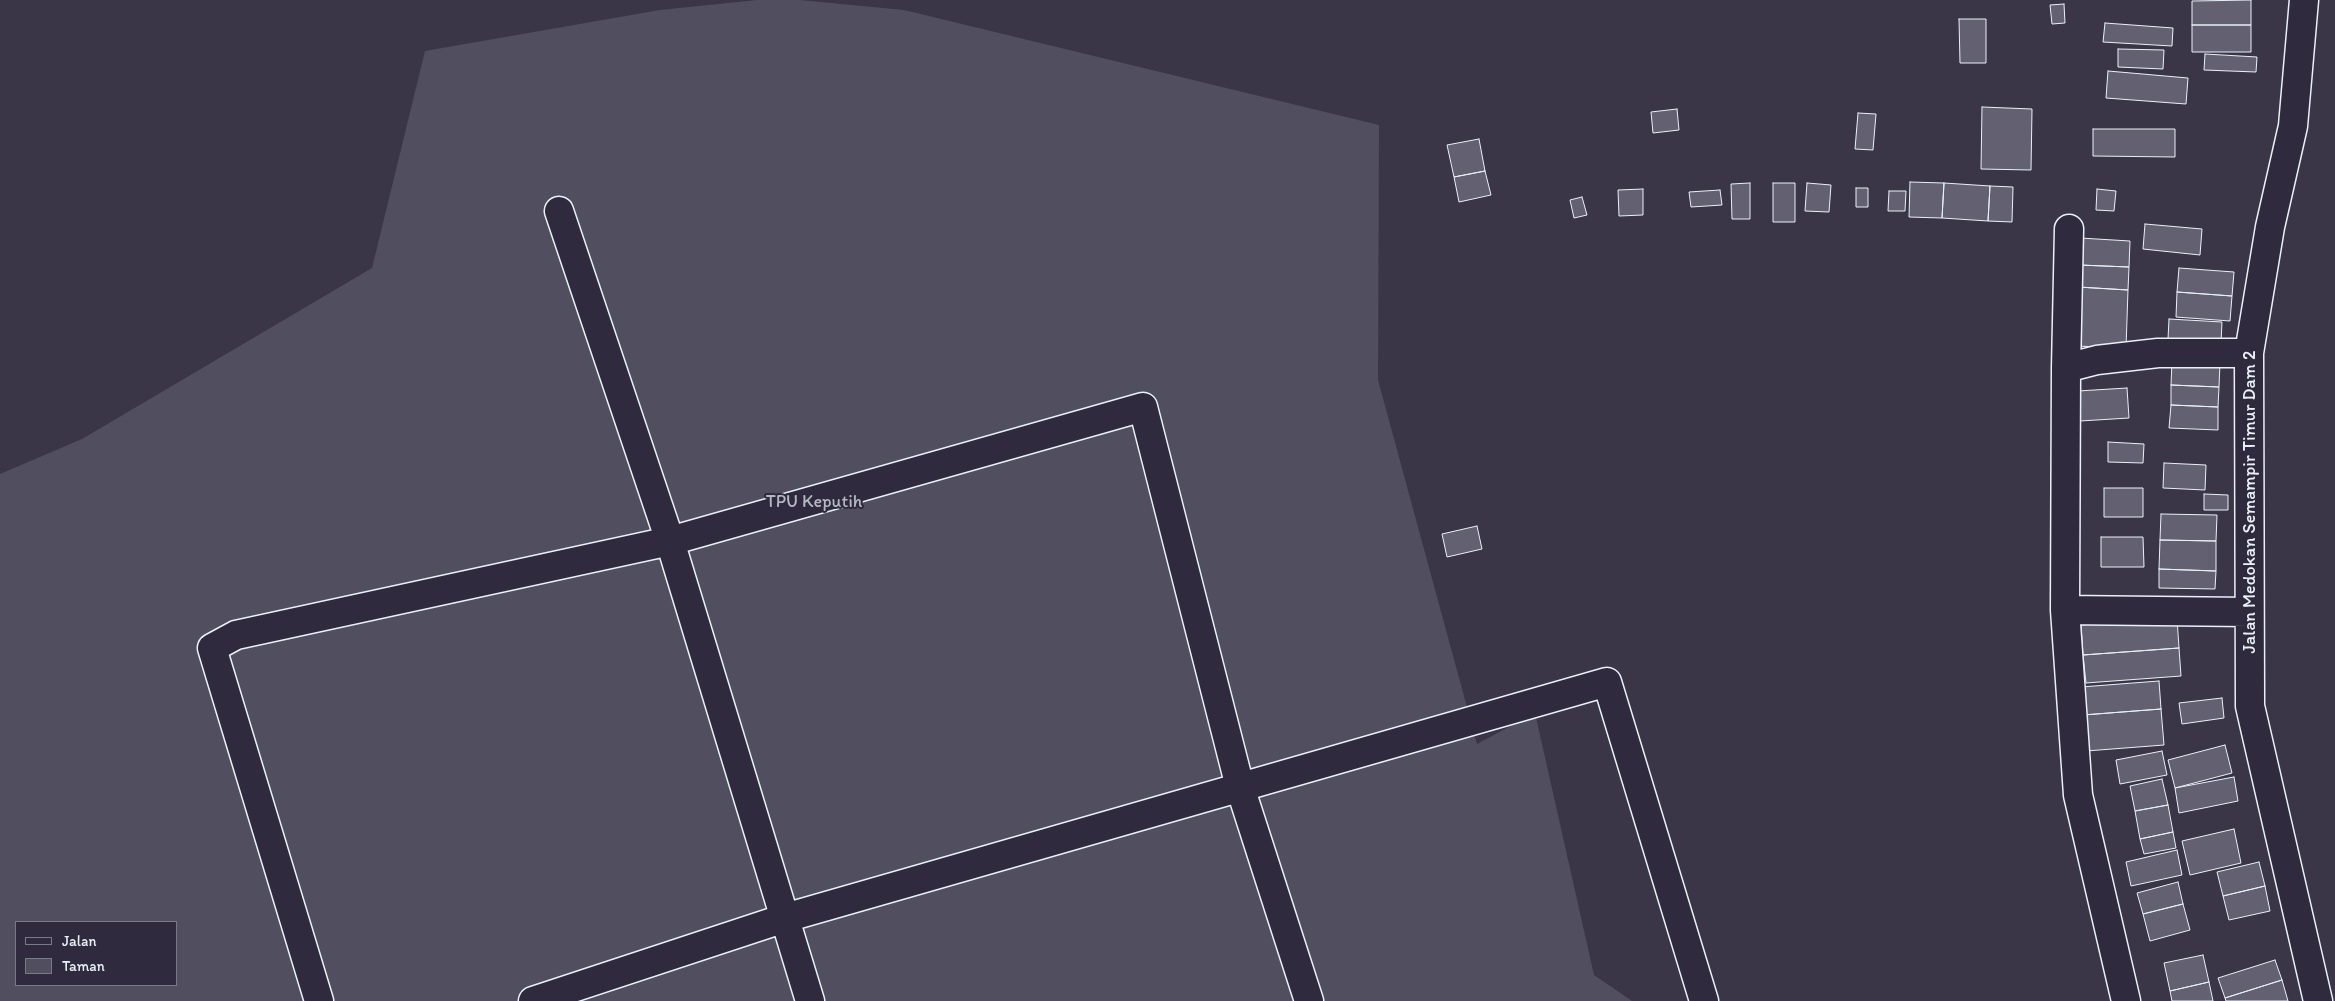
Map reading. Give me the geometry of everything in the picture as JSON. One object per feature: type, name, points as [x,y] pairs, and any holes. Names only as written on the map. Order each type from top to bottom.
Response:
[{"type":"street","name":"Jalan Medokan Semampir Timur Dam 2","points":[[2304,0],[2293,126],[2270,227],[2249,353],[2250,706],[2318,1001]]},
{"type":"street","points":[[559,211],[670,542],[810,1001]]},
{"type":"street","points":[[2069,229],[2064,610],[2078,795],[2126,1001]]},
{"type":"street","points":[[2066,368],[2097,360],[2158,353],[2249,353]]},
{"type":"street","points":[[319,1001],[212,648],[236,635],[670,542],[1143,407],[1240,787],[1309,1001]]},
{"type":"street","points":[[2064,610],[2249,612]]},
{"type":"street","points":[[533,1001],[784,918],[1607,682],[1704,1001]]},
{"type":"green space","name":"TPU Keputih","points":[[757,0],[800,0],[904,10],[1379,125],[1378,380],[1477,744],[1535,713],[1594,975],[1632,1001],[0,1001],[0,474],[82,439],[372,268],[425,51],[660,10]]},
{"type":"building","points":[[2251,0],[2251,25],[2192,25],[2192,1]]},
{"type":"building","points":[[2064,4],[2065,23],[2052,24],[2050,5]]},
{"type":"building","points":[[1959,19],[1986,19],[1986,63],[1960,63]]},
{"type":"building","points":[[2105,23],[2173,28],[2172,46],[2103,42]]},
{"type":"building","points":[[2192,25],[2251,25],[2251,52],[2192,52]]},
{"type":"building","points":[[2118,49],[2164,50],[2163,69],[2118,67]]},
{"type":"building","points":[[2205,54],[2257,57],[2256,72],[2204,70]]},
{"type":"building","points":[[2108,71],[2188,78],[2186,104],[2106,98]]},
{"type":"building","points":[[1982,107],[2032,109],[2031,170],[1981,169]]},
{"type":"building","points":[[1677,109],[1679,130],[1653,133],[1651,112]]},
{"type":"building","points":[[1858,113],[1876,114],[1873,150],[1855,149]]},
{"type":"building","points":[[2093,129],[2175,129],[2175,157],[2093,156]]},
{"type":"building","points":[[1479,139],[1485,171],[1454,177],[1447,145]]},
{"type":"building","points":[[1485,171],[1491,195],[1459,202],[1454,177]]},
{"type":"building","points":[[1910,182],[1944,183],[1942,218],[1909,217]]},
{"type":"building","points":[[1750,183],[1750,219],[1732,219],[1731,184]]},
{"type":"building","points":[[1773,183],[1795,183],[1795,222],[1773,222]]},
{"type":"building","points":[[1807,183],[1831,185],[1829,212],[1805,211]]},
{"type":"building","points":[[1944,183],[1990,186],[1988,221],[1942,218]]},
{"type":"building","points":[[1990,186],[2013,187],[2012,222],[1988,221]]},
{"type":"building","points":[[1856,188],[1868,188],[1868,207],[1856,207]]},
{"type":"building","points":[[1643,189],[1643,215],[1619,216],[1618,190]]},
{"type":"building","points":[[2097,189],[2116,191],[2114,211],[2096,210]]},
{"type":"building","points":[[1720,190],[1722,205],[1691,207],[1689,192]]},
{"type":"building","points":[[1889,191],[1906,191],[1905,211],[1888,211]]},
{"type":"building","points":[[1582,197],[1587,215],[1574,218],[1570,200]]},
{"type":"building","points":[[2145,224],[2202,229],[2200,255],[2143,249]]},
{"type":"building","points":[[2080,238],[2130,241],[2129,267],[2079,265]]},
{"type":"building","points":[[2079,265],[2129,267],[2128,290],[2078,287]]},
{"type":"building","points":[[2179,268],[2234,272],[2232,296],[2177,292]]},
{"type":"building","points":[[2078,287],[2128,290],[2126,348],[2076,346]]},
{"type":"building","points":[[2177,292],[2232,296],[2230,321],[2176,317]]},
{"type":"building","points":[[2169,319],[2222,322],[2221,343],[2168,339]]},
{"type":"building","points":[[2172,361],[2220,363],[2219,387],[2171,385]]},
{"type":"building","points":[[2171,385],[2219,387],[2218,407],[2171,405]]},
{"type":"building","points":[[2127,388],[2129,418],[2080,421],[2078,391]]},
{"type":"building","points":[[2171,405],[2218,407],[2218,430],[2169,428]]},
{"type":"building","points":[[2108,442],[2144,444],[2143,463],[2108,462]]},
{"type":"building","points":[[2164,463],[2206,465],[2205,490],[2163,488]]},
{"type":"building","points":[[2104,488],[2143,488],[2143,517],[2104,517]]},
{"type":"building","points":[[2204,494],[2228,495],[2228,510],[2204,510]]},
{"type":"building","points":[[2161,514],[2217,515],[2216,541],[2160,540]]},
{"type":"building","points":[[1477,526],[1482,549],[1447,557],[1442,534]]},
{"type":"building","points":[[2101,537],[2143,537],[2144,567],[2101,567]]},
{"type":"building","points":[[2160,540],[2216,541],[2216,571],[2159,569]]},
{"type":"building","points":[[2159,569],[2216,571],[2215,589],[2159,588]]},
{"type":"building","points":[[2177,618],[2179,648],[2083,655],[2081,625]]},
{"type":"building","points":[[2179,648],[2181,676],[2086,683],[2083,655]]},
{"type":"building","points":[[2159,681],[2161,709],[2083,715],[2081,687]]},
{"type":"building","points":[[2222,698],[2224,718],[2182,724],[2179,703]]},
{"type":"building","points":[[2161,709],[2164,745],[2086,751],[2083,715]]},
{"type":"building","points":[[2225,745],[2232,773],[2175,788],[2168,760]]},
{"type":"building","points":[[2162,751],[2167,775],[2120,784],[2116,760]]},
{"type":"building","points":[[2234,777],[2238,801],[2179,813],[2175,788]]},
{"type":"building","points":[[2162,779],[2168,805],[2135,811],[2130,786]]},
{"type":"building","points":[[2168,805],[2173,832],[2140,839],[2135,811]]},
{"type":"building","points":[[2234,829],[2241,863],[2190,875],[2182,841]]},
{"type":"building","points":[[2173,832],[2176,848],[2144,854],[2140,839]]},
{"type":"building","points":[[2177,850],[2182,875],[2131,886],[2126,862]]},
{"type":"building","points":[[2259,862],[2265,886],[2223,896],[2217,872]]},
{"type":"building","points":[[2178,882],[2183,904],[2143,914],[2137,893]]},
{"type":"building","points":[[2265,886],[2270,911],[2229,920],[2223,896]]},
{"type":"building","points":[[2183,904],[2190,930],[2150,941],[2143,914]]},
{"type":"building","points":[[2203,955],[2209,982],[2170,991],[2164,963]]},
{"type":"building","points":[[2275,960],[2282,980],[2225,998],[2218,978]]},
{"type":"building","points":[[2282,980],[2288,1001],[2226,1001],[2225,998]]},
{"type":"building","points":[[2209,982],[2213,1001],[2172,1001],[2170,991]]}]
